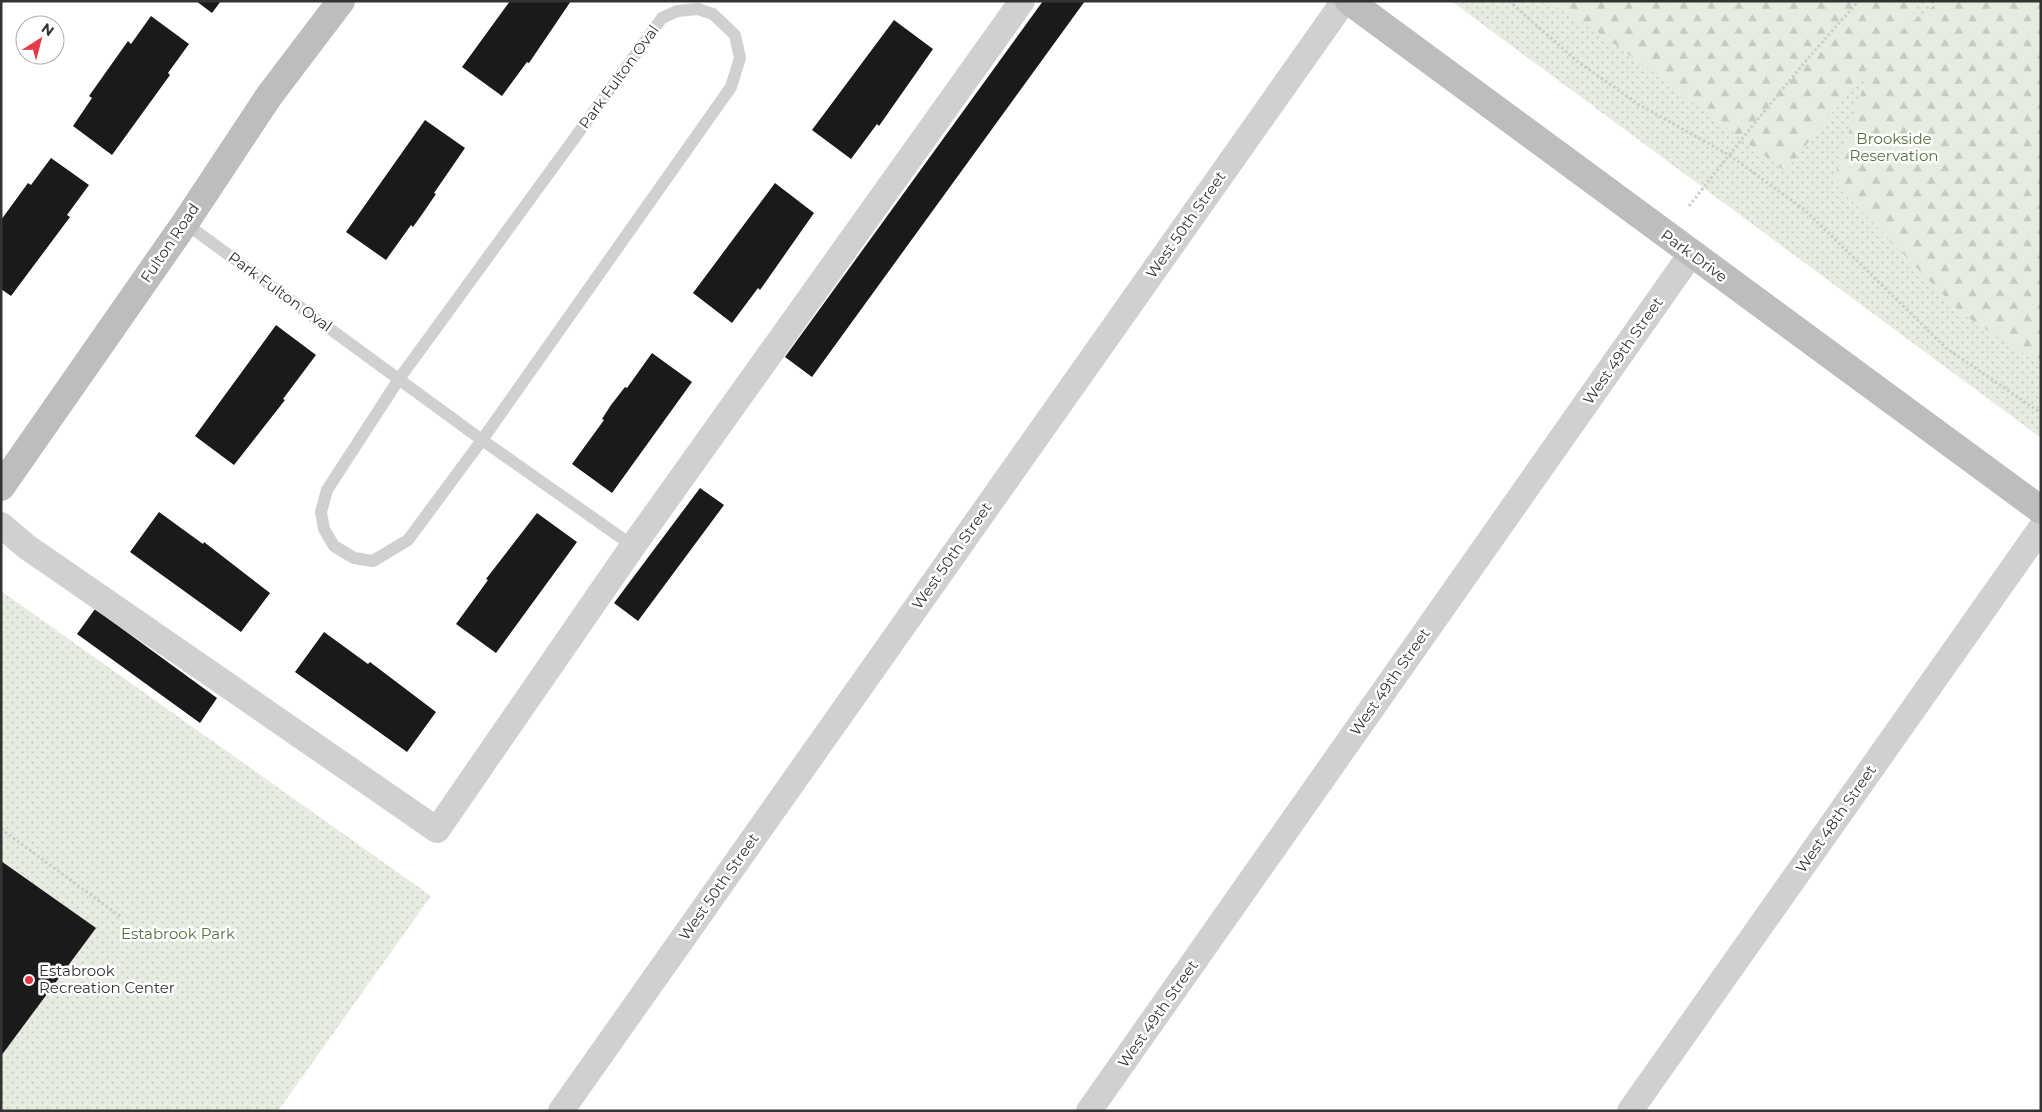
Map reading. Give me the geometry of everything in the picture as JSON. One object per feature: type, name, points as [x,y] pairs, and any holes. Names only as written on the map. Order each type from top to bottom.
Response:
[{"type":"main road","name":"Fulton Road","points":[[1,487],[185,223],[269,96],[341,1]]},
{"type":"main road","name":"Park Drive","points":[[1349,1],[2041,510]]},
{"type":"street","points":[[1,525],[27,547],[437,830],[633,546],[1022,1]]},
{"type":"street","name":"West 50th Street","points":[[561,1111],[1344,1]]},
{"type":"street","name":"West 49th Street","points":[[1089,1111],[1691,254]]},
{"type":"street","name":"West 48th Street","points":[[1630,1111],[2041,528]]},
{"type":"lane","name":"Park Fulton Oval","points":[[698,9],[713,14],[735,36],[737,43],[740,58],[731,87],[482,440],[408,540],[373,561],[354,558],[334,546],[324,529],[321,512],[327,490],[399,379],[662,18],[677,11],[698,9]]},
{"type":"lane","name":"Park Fulton Oval","points":[[185,223],[482,440],[633,546]]},
{"type":"path","points":[[1508,1],[1576,61],[1638,104],[1729,155],[1805,210],[1946,348],[2041,413]]},
{"type":"path","points":[[1689,206],[1729,155],[1859,1]]},
{"type":"path","points":[[1,829],[121,917]]},
{"type":"green space","name":"Brookside Reservation","points":[[1451,1],[2041,1],[2041,438],[1462,9]]},
{"type":"green space","name":"Brookside Reservation","points":[[1546,1],[1922,1],[1895,35],[1940,1],[2041,1],[2041,365],[1961,313],[1833,182],[1870,66],[1785,171],[1601,34]]},
{"type":"green space","name":"Estabrook Park","points":[[1,591],[431,896],[278,1111],[1,1111]]},
{"type":"building","points":[[196,1],[221,1],[212,13]]},
{"type":"building","points":[[510,1],[571,1],[529,63],[527,62],[502,96],[462,67]]},
{"type":"building","points":[[1043,1],[1085,1],[812,377],[785,357]]},
{"type":"building","points":[[151,16],[189,44],[168,73],[170,75],[112,155],[73,126],[92,98],[89,96],[128,41],[131,44]]},
{"type":"building","points":[[894,20],[933,49],[879,126],[877,124],[851,159],[812,130]]},
{"type":"building","points":[[425,120],[465,148],[434,193],[436,194],[423,213],[413,227],[411,225],[386,260],[346,232]]},
{"type":"building","points":[[51,158],[89,185],[67,215],[70,217],[11,296],[1,289],[1,220],[28,183],[31,185]]},
{"type":"building","points":[[775,183],[814,213],[760,290],[758,288],[732,323],[693,293]]},
{"type":"building","points":[[276,325],[316,355],[283,399],[285,400],[234,465],[195,436]]},
{"type":"building","points":[[652,353],[692,382],[612,493],[572,464],[604,420],[602,419],[611,405],[625,387],[627,388]]},
{"type":"building","points":[[700,488],[724,505],[638,621],[614,603]]},
{"type":"building","points":[[159,512],[203,544],[204,542],[270,593],[241,632],[130,552]]},
{"type":"building","points":[[537,513],[577,542],[496,653],[456,624],[488,580],[486,579]]},
{"type":"building","points":[[95,609],[217,698],[200,723],[77,634]]},
{"type":"building","points":[[324,632],[368,664],[370,662],[436,712],[407,752],[295,672]]},
{"type":"building","name":"Estabrook Recreation Center","points":[[1,861],[96,928],[1,1056]]},
{"type":"place","name":"Estabrook Recreation Center","points":[[29,980]]}]
